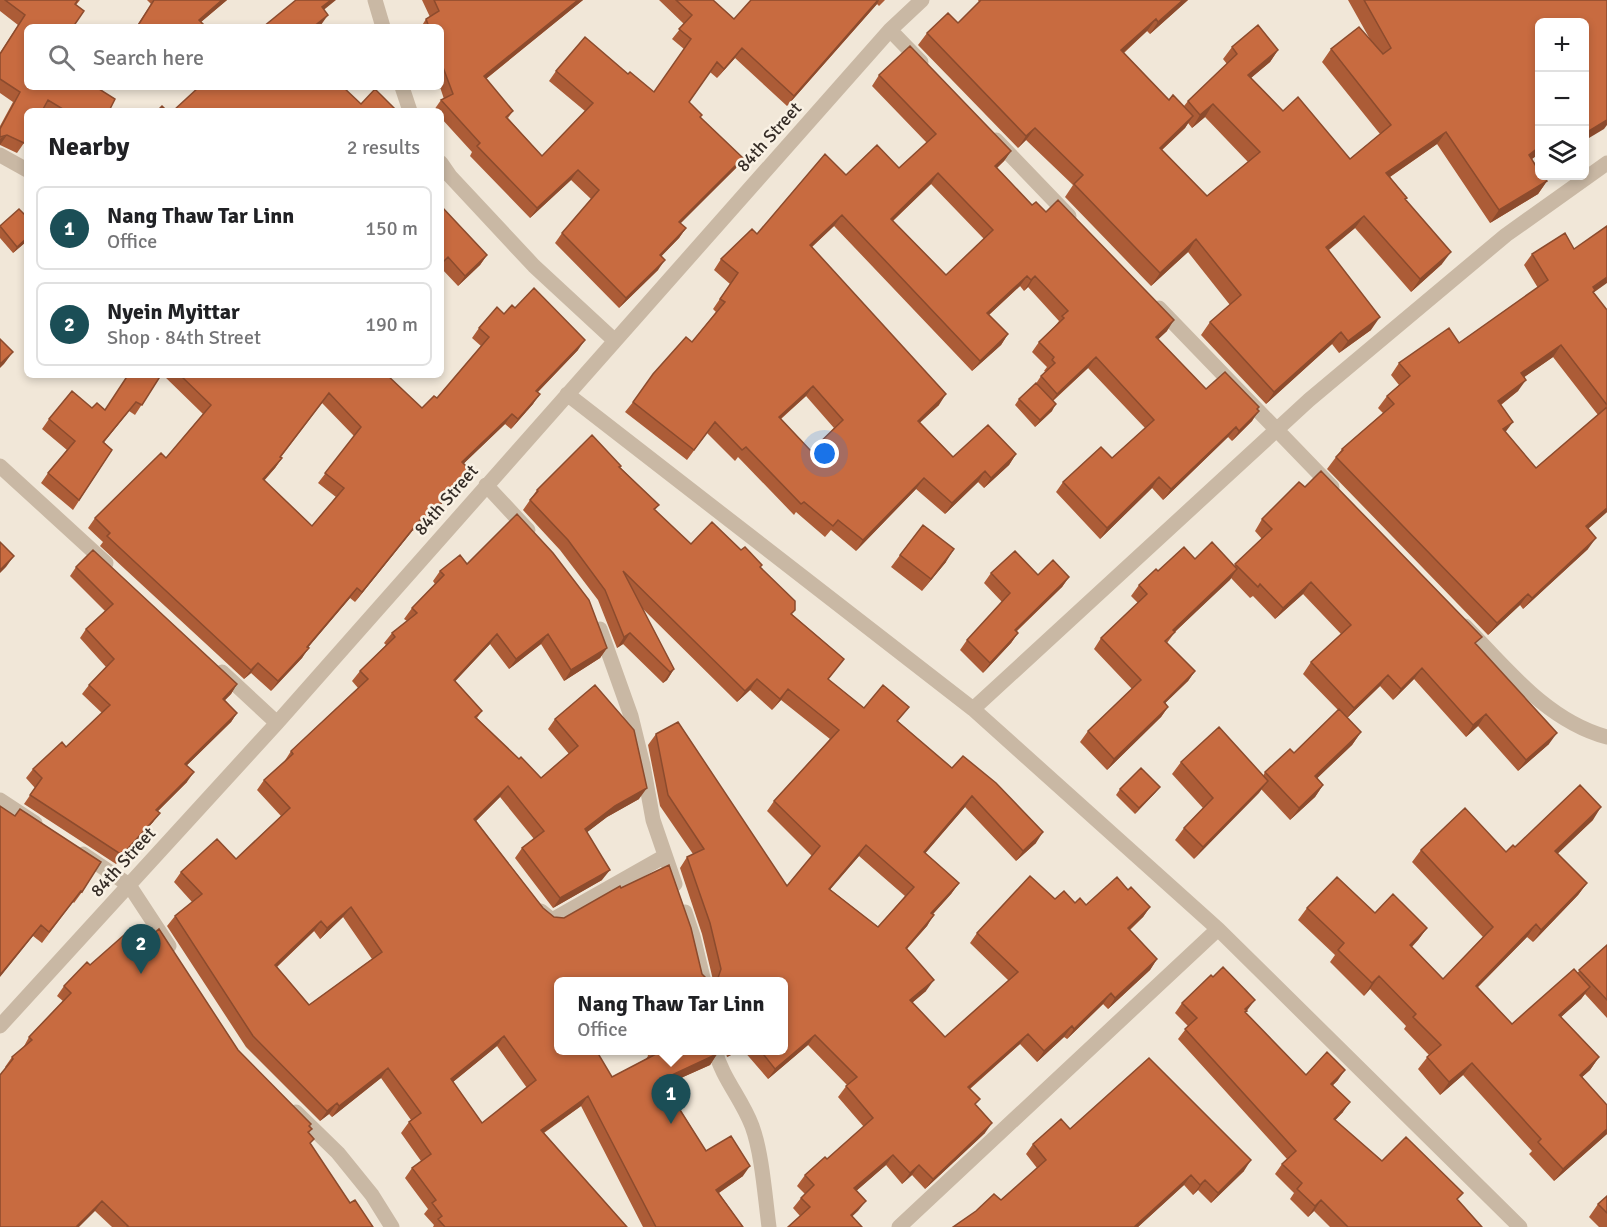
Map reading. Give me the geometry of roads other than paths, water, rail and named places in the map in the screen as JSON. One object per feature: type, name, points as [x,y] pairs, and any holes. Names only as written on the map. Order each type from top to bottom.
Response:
[{"type":"street","points":[[375,0],[382,24]]},
{"type":"street","name":"84th Street","points":[[0,1026],[277,723],[890,30],[922,0]]},
{"type":"street","points":[[890,30],[931,72]]},
{"type":"street","points":[[403,90],[409,108]]},
{"type":"street","points":[[989,132],[1079,226]]},
{"type":"street","points":[[1,159],[24,169]]},
{"type":"street","points":[[973,709],[1309,400],[1506,235],[1607,163]]},
{"type":"street","points":[[444,167],[534,266],[614,340]]},
{"type":"street","points":[[1145,294],[1342,499]]},
{"type":"street","points":[[567,394],[973,709],[1218,929],[1520,1227]]},
{"type":"street","points":[[0,466],[121,577]]},
{"type":"street","points":[[486,485],[538,541]]},
{"type":"street","points":[[594,617],[631,716],[653,820],[693,936],[703,977]]},
{"type":"street","points":[[1458,618],[1524,687],[1558,715],[1595,734],[1607,736]]},
{"type":"street","points":[[208,658],[277,723]]},
{"type":"street","points":[[0,800],[50,832]]},
{"type":"street","points":[[70,845],[129,885],[174,954]]},
{"type":"street","points":[[530,896],[543,913],[552,920],[665,856]]},
{"type":"street","points":[[898,1227],[1218,929]]},
{"type":"street","points":[[717,1055],[722,1071],[746,1111],[753,1128],[769,1227]]},
{"type":"street","points":[[288,1104],[338,1153],[372,1195],[392,1227]]},
{"type":"place","name":"Nyein Myittar","points":[[141,974]]},
{"type":"place","name":"Nang Thaw Tar Linn","points":[[671,1124]]}]
